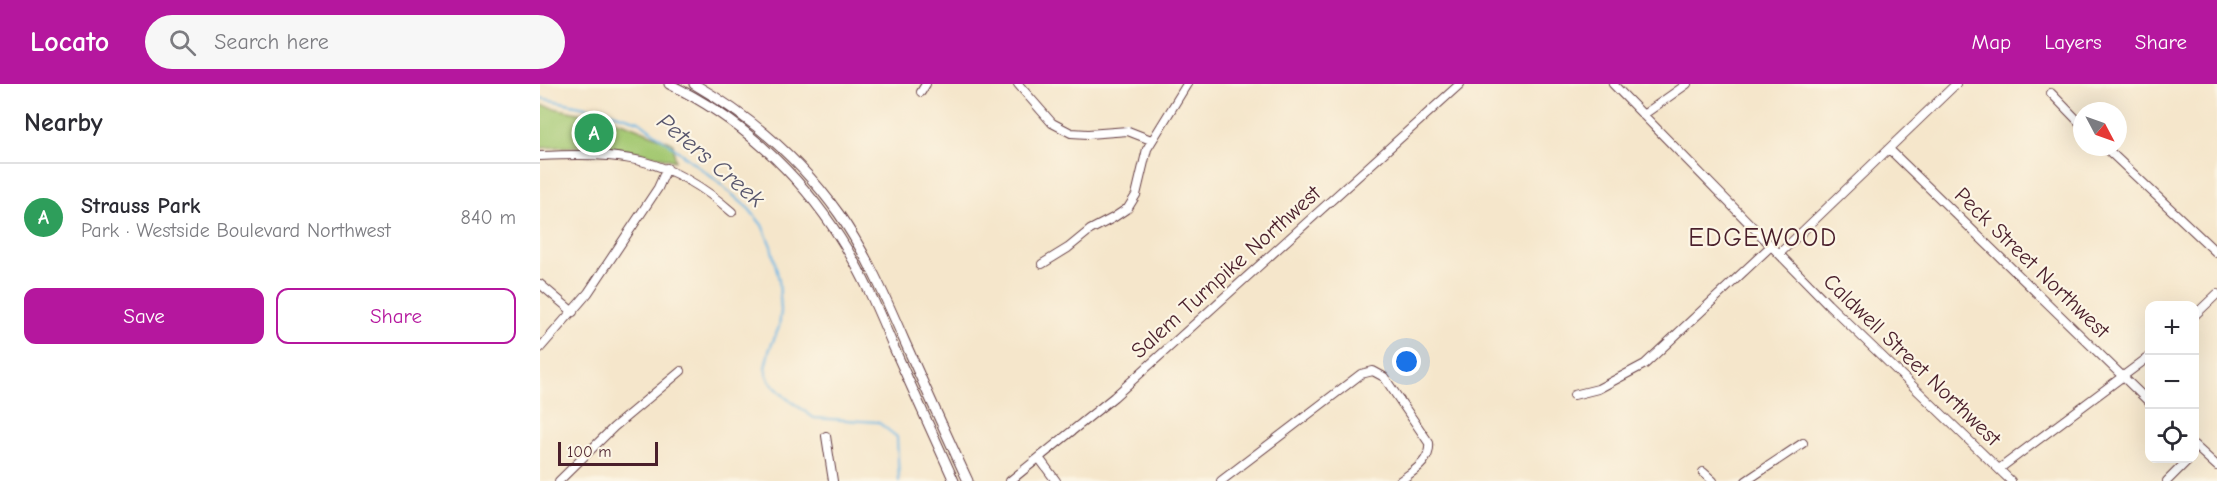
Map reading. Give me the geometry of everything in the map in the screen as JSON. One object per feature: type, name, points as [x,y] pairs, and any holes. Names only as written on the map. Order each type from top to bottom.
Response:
[{"type":"main road","points":[[669,84],[705,104],[753,139],[795,179],[824,215],[858,269],[954,481]]},
{"type":"main road","points":[[694,84],[729,105],[770,138],[807,174],[838,213],[876,277],[968,481]]},
{"type":"street","points":[[1018,84],[1052,123],[1071,133],[1128,131],[1152,140]]},
{"type":"street","points":[[1042,264],[1068,248],[1090,230],[1128,208],[1136,195],[1143,159],[1152,140],[1188,84]]},
{"type":"street","name":"Salem Turnpike Northwest","points":[[1010,481],[1114,397],[1460,84]]},
{"type":"street","name":"Caldwell Street Northwest","points":[[1612,84],[1779,254],[2011,481]]},
{"type":"street","points":[[1643,116],[1687,84]]},
{"type":"street","points":[[1779,254],[1956,84]]},
{"type":"street","points":[[2051,93],[2073,116]]},
{"type":"street","name":"Peck Street Northwest","points":[[1889,149],[2145,398]]},
{"type":"street","points":[[540,156],[581,154],[616,156],[667,168],[704,189],[732,212]]},
{"type":"street","points":[[2115,156],[2217,253]]},
{"type":"street","points":[[540,348],[573,312],[658,188],[667,168]]},
{"type":"street","points":[[1574,394],[1598,389],[1645,364],[1771,246]]},
{"type":"street","points":[[540,284],[573,312]]},
{"type":"street","points":[[2199,311],[2217,294]]},
{"type":"street","points":[[1998,469],[2145,360]]},
{"type":"street","points":[[560,481],[614,427],[681,371]]},
{"type":"street","points":[[1221,481],[1361,374],[1373,371],[1381,374],[1429,443],[1430,450],[1425,460],[1400,481]]},
{"type":"street","points":[[826,435],[833,481]]},
{"type":"street","points":[[1746,481],[1803,443]]},
{"type":"street","points":[[2199,452],[2217,466]]},
{"type":"street","points":[[1039,458],[1056,481]]},
{"type":"street","points":[[2167,481],[2186,463]]},
{"type":"street","points":[[1703,472],[1713,481]]},
{"type":"green space","points":[[540,105],[624,123],[673,143],[675,161],[640,152],[608,148],[576,146],[540,148]]},
{"type":"waterway","name":"Peters Creek","points":[[540,98],[606,111],[639,121],[749,209],[762,225],[771,246],[779,280],[781,311],[779,327],[765,368],[769,381],[785,397],[814,418],[878,422],[897,437],[899,481]]},
{"type":"place","name":"Strauss Park","points":[[594,133]]},
{"type":"district","name":"EDGEWOOD","points":[[1763,238]]}]
